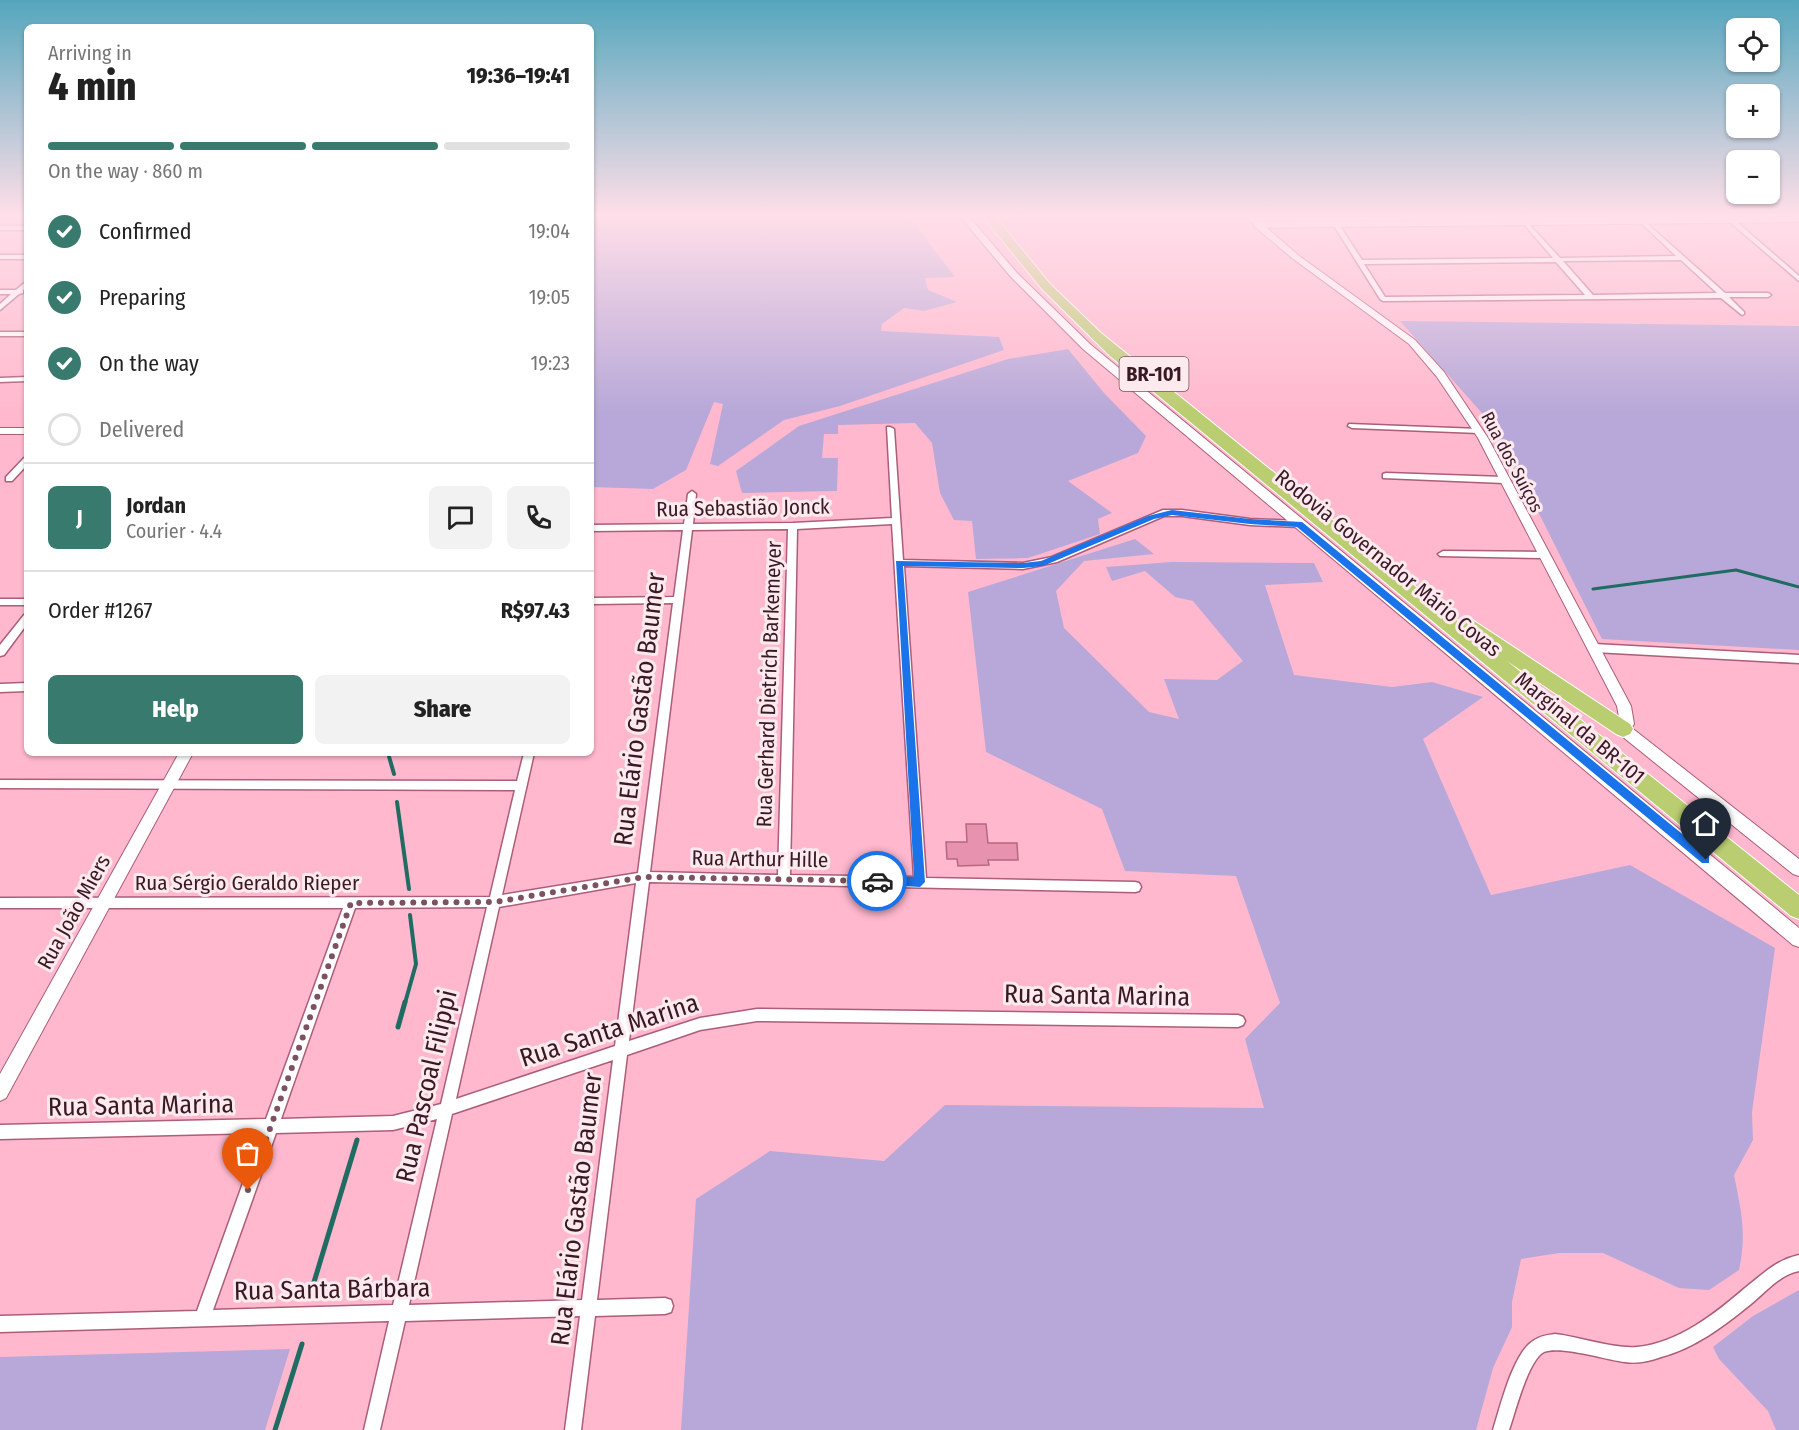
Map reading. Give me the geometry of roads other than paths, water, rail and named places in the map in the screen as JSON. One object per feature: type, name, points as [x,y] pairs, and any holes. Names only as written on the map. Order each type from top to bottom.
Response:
[{"type":"highway","name":"Rodovia Governador Mário Covas","points":[[1038,280],[1106,346],[1799,909]]},
{"type":"highway","name":"Rodovia Governador Mário Covas","points":[[1050,280],[1088,319],[1799,892]]},
{"type":"highway","points":[[1453,615],[1623,729]]},
{"type":"main road","name":"Marginal da BR-101","points":[[1020,280],[1057,319],[1299,524],[1799,939]]},
{"type":"main road","name":"Marginal da BR-101","points":[[1623,729],[1799,869]]},
{"type":"street","name":"Rua dos Suíços","points":[[1325,280],[1411,341],[1429,360],[1479,431],[1624,706],[1627,724],[1623,729]]},
{"type":"street","points":[[1371,280],[1383,299],[1768,295]]},
{"type":"street","points":[[1576,280],[1591,297]]},
{"type":"street","points":[[1705,280],[1742,313]]},
{"type":"street","points":[[0,308],[24,287]]},
{"type":"street","points":[[0,292],[24,291]]},
{"type":"street","points":[[0,334],[24,334]]},
{"type":"street","points":[[0,380],[24,380]]},
{"type":"street","points":[[1352,426],[1479,431]]},
{"type":"street","points":[[890,429],[920,882]]},
{"type":"street","points":[[0,431],[24,431]]},
{"type":"street","points":[[9,479],[24,463]]},
{"type":"street","points":[[1386,476],[1504,480]]},
{"type":"street","name":"Rua Elário Gastão Baumer","points":[[573,1430],[692,494]]},
{"type":"street","points":[[899,563],[1023,566],[1043,563],[1151,518],[1172,512],[1250,522],[1299,524]]},
{"type":"street","name":"Rua Sebastião Jonck","points":[[594,528],[793,526],[896,521]]},
{"type":"street","name":"Rua Gerhard Dietrich Barkemeyer","points":[[784,879],[793,526]]},
{"type":"street","points":[[1443,554],[1543,555]]},
{"type":"street","points":[[594,601],[679,600]]},
{"type":"street","points":[[0,602],[24,602]]},
{"type":"street","points":[[1,648],[24,621]]},
{"type":"street","points":[[1594,648],[1799,658]]},
{"type":"street","points":[[0,687],[24,687]]},
{"type":"street","name":"Rua João Miers","points":[[0,1092],[184,756]]},
{"type":"street","name":"Rua Pascoal Filippi","points":[[372,1430],[528,756]]},
{"type":"street","points":[[0,784],[521,786]]},
{"type":"street","name":"Rua Arthur Hille","points":[[495,902],[644,877],[1135,887]]},
{"type":"street","name":"Rua Sérgio Geraldo Rieper","points":[[0,903],[495,902]]},
{"type":"street","points":[[202,1318],[351,903]]},
{"type":"street","name":"Rua Santa Marina","points":[[0,1132],[393,1123],[447,1109],[700,1024],[757,1015],[1238,1021]]},
{"type":"street","points":[[1501,1430],[1526,1359],[1538,1345],[1553,1342],[1605,1353],[1635,1355],[1665,1348],[1689,1338],[1750,1296],[1769,1275],[1788,1264],[1799,1263]]},
{"type":"street","name":"Rua Santa Bárbara","points":[[0,1324],[665,1306]]},
{"type":"waterway","points":[[1593,589],[1736,570],[1799,587]]},
{"type":"waterway","points":[[389,756],[394,774]]},
{"type":"waterway","points":[[397,802],[409,889]]},
{"type":"waterway","points":[[405,1003],[416,964],[410,915]]},
{"type":"waterway","points":[[398,1027],[405,1002]]},
{"type":"waterway","points":[[311,1292],[357,1140]]},
{"type":"waterway","points":[[275,1430],[302,1344]]}]
